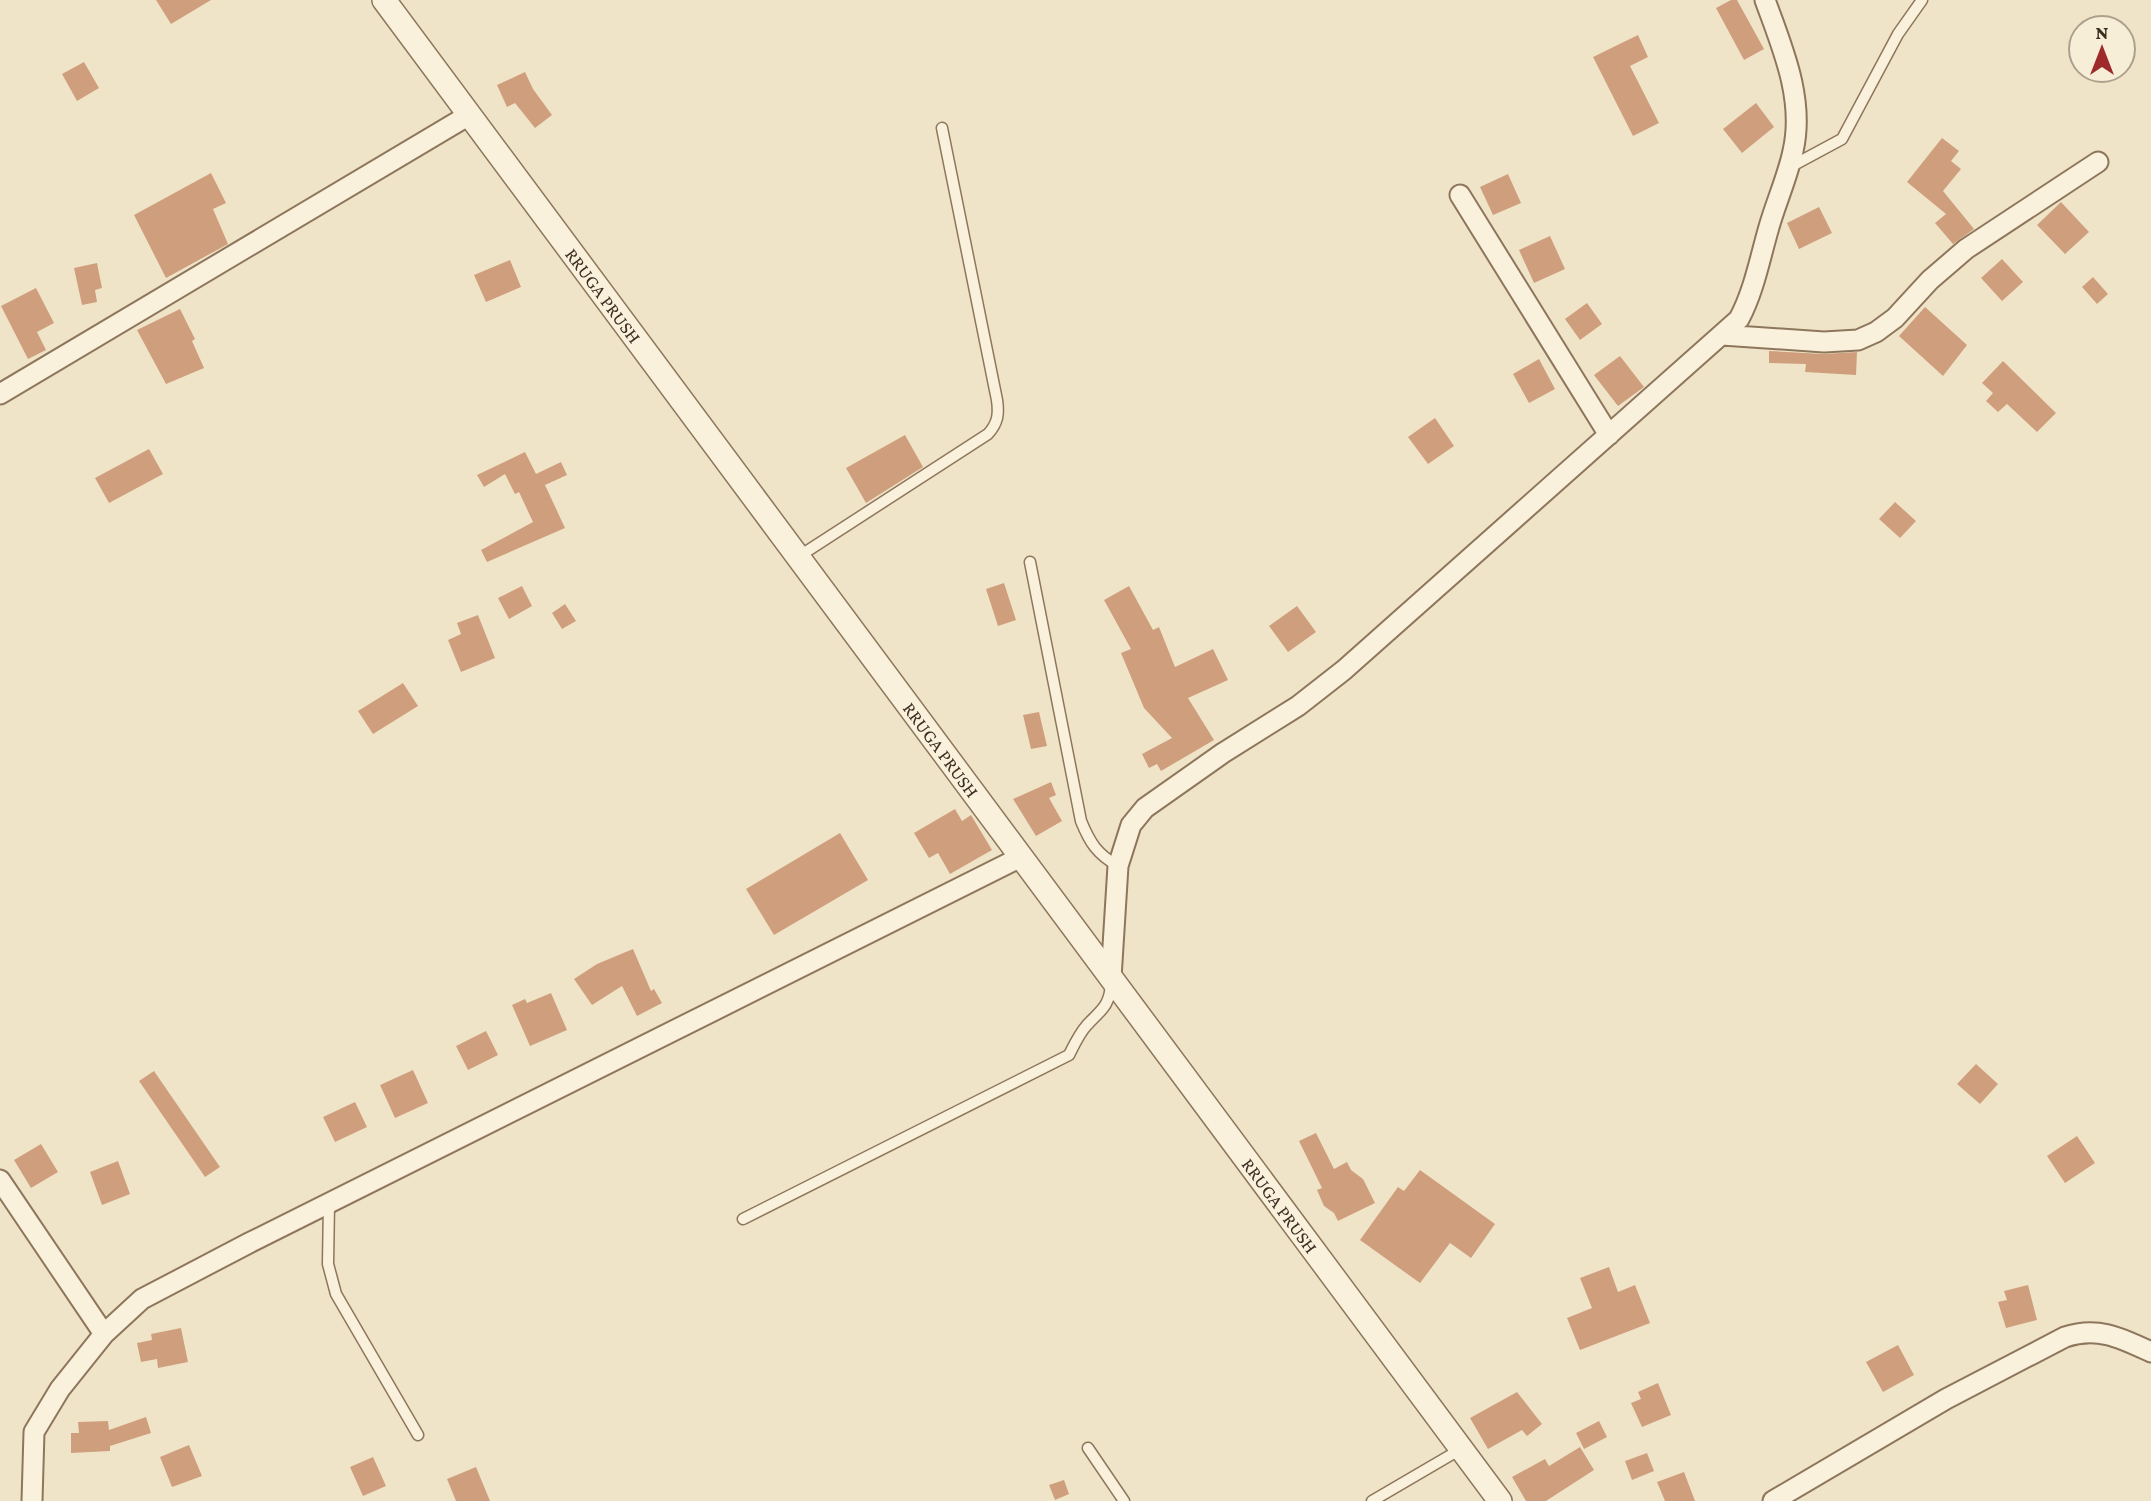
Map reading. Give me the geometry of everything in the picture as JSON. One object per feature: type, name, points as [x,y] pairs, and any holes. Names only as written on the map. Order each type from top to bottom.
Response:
[{"type":"street","name":"RRUGA PRUSH","points":[[384,0],[1500,1501]]},
{"type":"street","points":[[1111,978],[1118,866],[1131,825],[1145,808],[1223,753],[1298,706],[1344,670],[1739,319],[1748,302],[1794,150],[1796,107],[1790,71],[1765,0]]},
{"type":"street","points":[[0,394],[469,115]]},
{"type":"street","points":[[1721,335],[1824,342],[1858,340],[1876,332],[1966,250],[2098,162]]},
{"type":"street","points":[[1460,195],[1609,435]]},
{"type":"street","points":[[32,1501],[34,1432],[60,1390],[104,1334],[142,1299],[329,1202],[1021,857]]},
{"type":"street","points":[[0,1180],[104,1334]]},
{"type":"street","points":[[1773,1501],[1946,1399],[2065,1337],[2081,1331],[2103,1331],[2151,1352]]},
{"type":"lane","points":[[1787,169],[1842,139],[1898,34],[1922,0]]},
{"type":"lane","points":[[798,557],[988,434],[995,426],[999,414],[997,400],[942,128]]},
{"type":"lane","points":[[1030,562],[1082,821],[1090,843],[1101,856],[1118,866]]},
{"type":"lane","points":[[743,1219],[1069,1055],[1087,1025],[1105,1010],[1111,998],[1111,978]]},
{"type":"lane","points":[[329,1202],[328,1264],[336,1294],[418,1435]]},
{"type":"lane","points":[[1088,1448],[1124,1501]]},
{"type":"lane","points":[[1372,1501],[1461,1449]]},
{"type":"building","points":[[156,0],[211,0],[171,24]]},
{"type":"building","points":[[1731,0],[1737,0],[1764,49],[1744,60],[1716,8]]},
{"type":"building","points":[[1638,35],[1648,57],[1630,66],[1659,123],[1633,136],[1593,57]]},
{"type":"building","points":[[84,62],[99,88],[77,101],[62,74]]},
{"type":"building","points":[[525,72],[533,89],[552,115],[535,128],[515,103],[507,107],[497,85]]},
{"type":"building","points":[[1756,103],[1774,127],[1742,153],[1723,129]]},
{"type":"building","points":[[1942,138],[1959,151],[1951,161],[1961,169],[1943,191],[1974,229],[1953,244],[1935,223],[1946,214],[1907,182]]},
{"type":"building","points":[[211,173],[226,203],[213,209],[228,244],[166,278],[134,215]]},
{"type":"building","points":[[1508,174],[1521,203],[1493,215],[1480,187]]},
{"type":"building","points":[[2061,202],[2089,232],[2065,254],[2037,225]]},
{"type":"building","points":[[1819,207],[1832,233],[1799,249],[1787,223]]},
{"type":"building","points":[[1550,236],[1565,269],[1534,283],[1519,250]]},
{"type":"building","points":[[2002,259],[2023,282],[2002,301],[1981,278]]},
{"type":"building","points":[[510,260],[521,287],[486,302],[474,275]]},
{"type":"building","points":[[97,263],[102,288],[95,290],[97,302],[82,305],[74,268]]},
{"type":"building","points":[[2093,277],[2108,294],[2097,304],[2082,287]]},
{"type":"building","points":[[36,288],[54,323],[37,332],[46,350],[28,359],[1,306]]},
{"type":"building","points":[[1587,303],[1602,324],[1580,340],[1565,319]]},
{"type":"building","points":[[1925,307],[1967,345],[1943,376],[1899,336]]},
{"type":"building","points":[[180,309],[195,339],[192,341],[204,368],[166,384],[137,330]]},
{"type":"building","points":[[1769,351],[1823,354],[1857,352],[1856,375],[1805,372],[1806,364],[1769,363]]},
{"type":"building","points":[[1620,356],[1644,387],[1618,406],[1594,375]]},
{"type":"building","points":[[1539,359],[1555,389],[1529,403],[1513,374]]},
{"type":"building","points":[[2003,361],[2056,413],[2037,432],[2007,404],[1998,412],[1986,401],[1993,393],[1982,383]]},
{"type":"building","points":[[1435,418],[1454,446],[1428,464],[1408,437]]},
{"type":"building","points":[[905,435],[923,467],[866,503],[846,468]]},
{"type":"building","points":[[149,449],[163,474],[109,503],[95,478]]},
{"type":"building","points":[[525,452],[536,474],[561,462],[567,475],[545,485],[565,528],[487,562],[481,550],[533,522],[519,492],[515,494],[505,474],[484,487],[477,475]]},
{"type":"building","points":[[1895,502],[1916,521],[1900,538],[1879,519]]},
{"type":"building","points":[[1004,583],[1016,620],[998,626],[986,589]]},
{"type":"building","points":[[522,586],[532,606],[509,619],[498,598]]},
{"type":"building","points":[[1129,586],[1153,630],[1159,627],[1175,667],[1213,649],[1228,680],[1188,698],[1214,740],[1161,771],[1157,764],[1149,768],[1142,754],[1172,738],[1144,708],[1121,653],[1131,649],[1104,600]]},
{"type":"building","points":[[565,604],[576,621],[562,629],[552,613]]},
{"type":"building","points":[[1297,606],[1316,632],[1288,652],[1269,626]]},
{"type":"building","points":[[478,615],[495,658],[461,672],[448,640],[461,634],[457,623]]},
{"type":"building","points":[[403,683],[418,706],[373,734],[358,711]]},
{"type":"building","points":[[1039,712],[1047,746],[1031,749],[1023,715]]},
{"type":"building","points":[[1051,782],[1056,795],[1049,798],[1062,821],[1036,836],[1013,799]]},
{"type":"building","points":[[955,809],[962,821],[971,815],[992,850],[950,874],[938,853],[929,858],[914,833]]},
{"type":"building","points":[[840,833],[868,880],[774,935],[746,889]]},
{"type":"building","points":[[633,949],[651,991],[654,989],[662,1003],[637,1016],[622,986],[592,1005],[574,979],[597,964]]},
{"type":"building","points":[[551,993],[567,1030],[530,1046],[512,1005],[525,999],[527,1003]]},
{"type":"building","points":[[486,1031],[498,1055],[468,1070],[456,1046]]},
{"type":"building","points":[[1976,1064],[1998,1084],[1980,1104],[1957,1084]]},
{"type":"building","points":[[413,1070],[428,1103],[395,1118],[380,1085]]},
{"type":"building","points":[[154,1071],[220,1167],[205,1177],[139,1081]]},
{"type":"building","points":[[355,1102],[367,1127],[335,1142],[323,1117]]},
{"type":"building","points":[[1316,1133],[1334,1169],[1347,1162],[1351,1170],[1363,1179],[1375,1203],[1338,1221],[1334,1213],[1324,1206],[1317,1190],[1322,1188],[1299,1141]]},
{"type":"building","points":[[2077,1136],[2095,1163],[2065,1183],[2047,1156]]},
{"type":"building","points":[[41,1144],[58,1172],[31,1188],[14,1160]]},
{"type":"building","points":[[118,1161],[130,1194],[102,1205],[90,1172]]},
{"type":"building","points":[[1420,1170],[1495,1224],[1471,1258],[1450,1243],[1420,1283],[1360,1240],[1398,1187],[1404,1191]]},
{"type":"building","points":[[1609,1267],[1618,1292],[1635,1285],[1650,1323],[1580,1350],[1567,1318],[1592,1308],[1580,1278]]},
{"type":"building","points":[[2028,1285],[2037,1320],[2006,1328],[1998,1302],[2007,1300],[2004,1291]]},
{"type":"building","points":[[181,1328],[188,1362],[158,1368],[157,1359],[141,1362],[137,1343],[152,1340],[151,1334]]},
{"type":"building","points":[[1898,1345],[1914,1375],[1883,1392],[1866,1362]]},
{"type":"building","points":[[1658,1383],[1671,1415],[1642,1427],[1631,1403],[1641,1399],[1638,1392]]},
{"type":"building","points":[[1517,1392],[1542,1424],[1527,1436],[1522,1430],[1488,1449],[1470,1418]]},
{"type":"building","points":[[146,1417],[151,1433],[110,1446],[110,1451],[71,1453],[71,1433],[79,1433],[78,1422],[108,1421],[109,1430]]},
{"type":"building","points":[[1599,1421],[1607,1437],[1584,1449],[1576,1433]]},
{"type":"building","points":[[189,1445],[202,1476],[172,1487],[160,1457]]},
{"type":"building","points":[[1580,1447],[1594,1470],[1546,1501],[1526,1501],[1512,1477],[1545,1459],[1549,1466]]},
{"type":"building","points":[[1647,1453],[1654,1471],[1632,1480],[1625,1461]]},
{"type":"building","points":[[373,1457],[386,1486],[363,1496],[350,1467]]},
{"type":"building","points":[[476,1467],[490,1501],[456,1501],[447,1479]]},
{"type":"building","points":[[1684,1472],[1695,1501],[1665,1501],[1657,1482]]},
{"type":"building","points":[[1064,1480],[1069,1494],[1055,1500],[1049,1485]]}]
